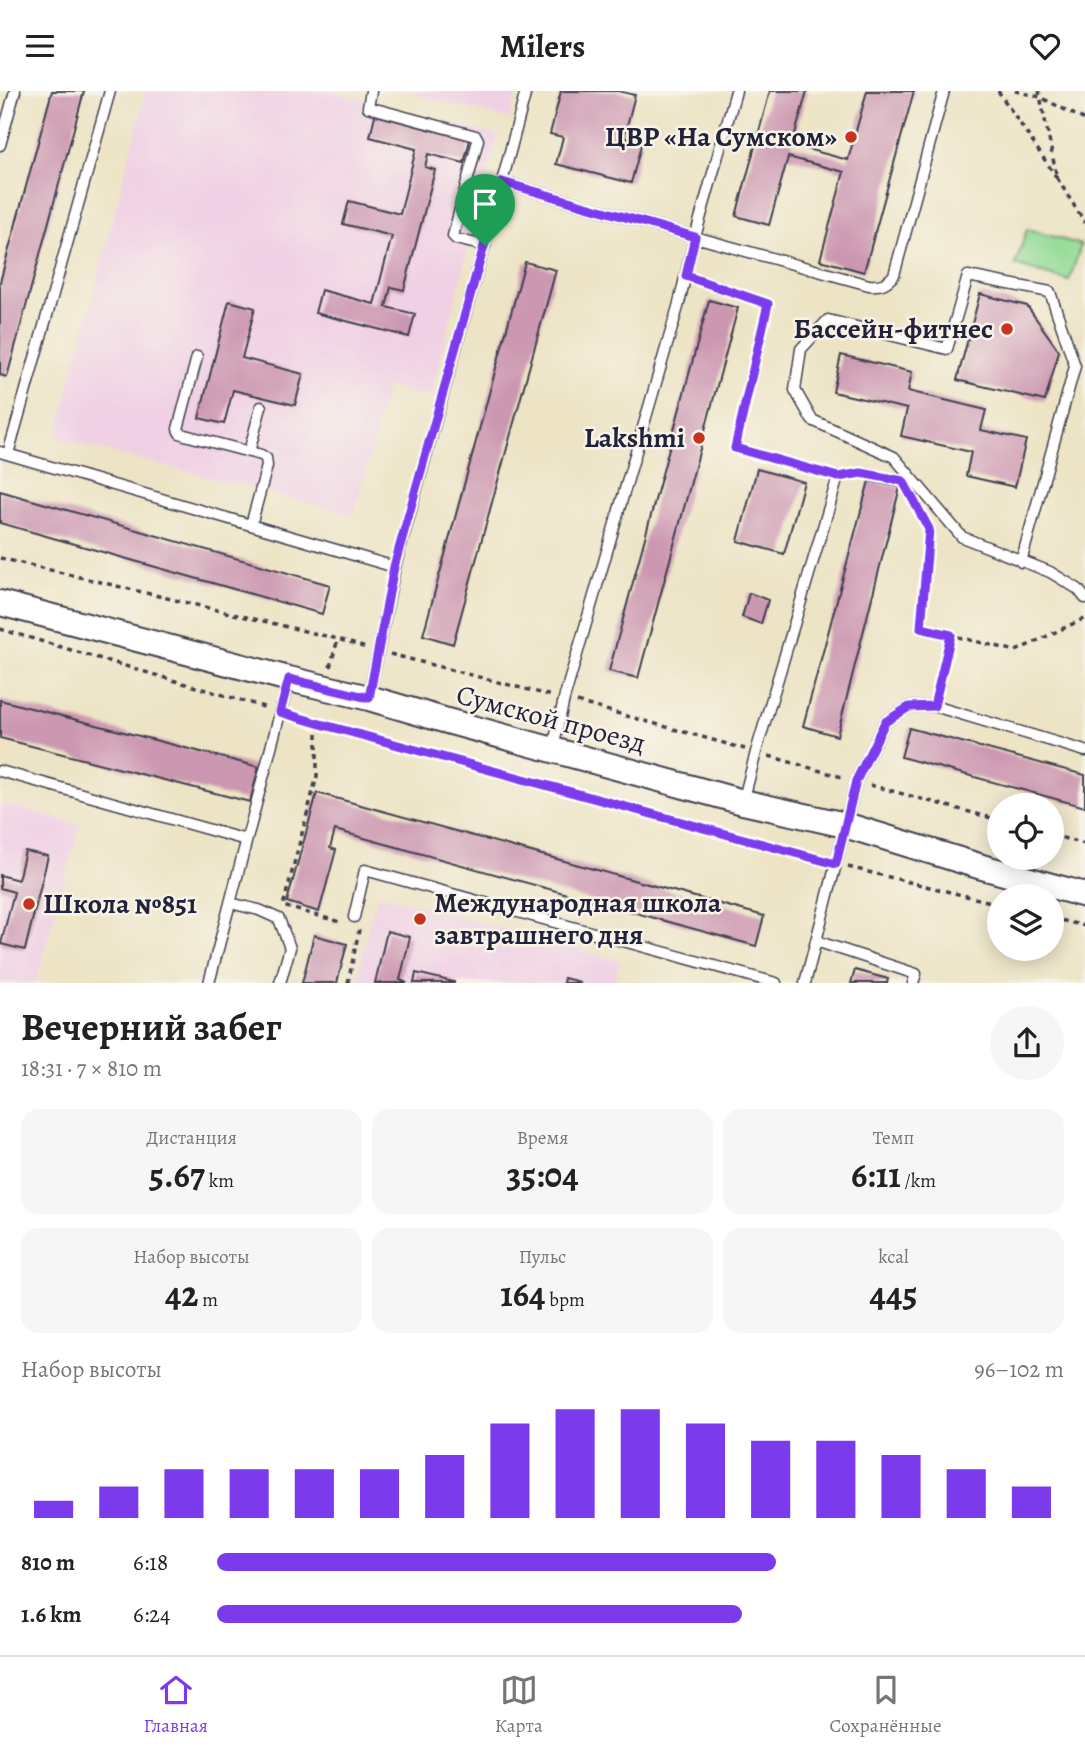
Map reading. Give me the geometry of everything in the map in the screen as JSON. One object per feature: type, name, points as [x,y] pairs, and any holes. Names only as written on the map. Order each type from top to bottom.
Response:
[{"type":"street","name":"Сумской проезд","points":[[0,603],[369,698],[743,802],[845,825],[1009,884]]},
{"type":"street","name":"Сумской проезд","points":[[1064,892],[1085,895]]},
{"type":"lane","points":[[0,145],[15,91]]},
{"type":"lane","points":[[110,91],[4,453],[394,567]]},
{"type":"lane","points":[[371,91],[368,107],[477,136],[453,236],[485,246]]},
{"type":"lane","points":[[369,698],[394,567],[526,91]]},
{"type":"lane","points":[[552,750],[564,699],[686,276],[736,91]]},
{"type":"lane","points":[[502,182],[880,286],[894,275],[944,91]]},
{"type":"lane","points":[[1021,562],[1075,366],[1050,292],[968,276],[947,349],[828,320],[801,349],[795,390],[812,419],[894,457],[962,537],[1021,562],[1050,572],[1078,589],[1085,598]]},
{"type":"lane","points":[[197,357],[179,425],[180,433],[266,458],[251,525]]},
{"type":"lane","points":[[249,452],[261,407]]},
{"type":"lane","points":[[743,802],[838,477]]},
{"type":"lane","points":[[209,983],[289,679]]},
{"type":"lane","points":[[805,983],[856,781],[885,722],[909,707],[934,706],[1085,751]]},
{"type":"lane","points":[[0,771],[246,840]]},
{"type":"lane","points":[[350,921],[365,870],[776,983]]},
{"type":"lane","points":[[230,903],[259,910],[279,919],[290,948],[281,983]]},
{"type":"lane","points":[[816,941],[916,975],[913,983]]},
{"type":"path","points":[[998,91],[1058,178],[1085,223]]},
{"type":"path","points":[[1015,91],[1040,97],[1085,120]]},
{"type":"path","points":[[1039,91],[1058,178]]},
{"type":"path","points":[[686,276],[768,304],[735,448],[838,477],[861,473],[903,481]]},
{"type":"path","points":[[916,505],[929,529],[921,628],[1016,651],[1085,618]]},
{"type":"path","points":[[0,558],[338,639],[564,699],[987,818]]},
{"type":"path","points":[[0,629],[317,723],[836,864],[987,901]]},
{"type":"path","points":[[934,706],[951,635]]},
{"type":"path","points":[[329,673],[338,639]]},
{"type":"path","points":[[317,723],[317,776],[283,906],[350,921],[360,927],[348,983]]},
{"type":"path","points":[[1064,838],[1085,844]]},
{"type":"path","points":[[1064,921],[1085,926]]},
{"type":"shaded area","points":[[146,91],[328,91],[498,135],[430,397],[387,386],[354,515],[56,438]]},
{"type":"shaded area","points":[[401,91],[517,91],[510,119]]},
{"type":"shaded area","name":"Школа №851","points":[[0,803],[80,824],[36,983],[0,983]]},
{"type":"shaded area","name":"Международная школа завтрашнего дня","points":[[378,894],[620,961],[614,983],[357,983],[364,944]]},
{"type":"green space","points":[[1027,229],[1081,245],[1069,281],[1015,265]]},
{"type":"building","points":[[52,91],[84,91],[7,377],[0,375],[0,282]]},
{"type":"building","points":[[561,91],[618,91],[635,95],[624,137],[642,142],[631,183],[556,164],[563,137],[550,134]]},
{"type":"building","points":[[770,91],[807,91],[792,145],[848,160],[867,91],[914,91],[864,272],[820,260],[844,172],[788,157],[769,225],[736,216]]},
{"type":"building","points":[[375,115],[470,140],[464,163],[428,154],[425,167],[435,170],[404,290],[391,287],[386,307],[415,314],[409,337],[315,313],[321,290],[374,304],[392,236],[343,224],[349,201],[400,214],[416,149],[370,137]]},
{"type":"building","points":[[525,262],[556,270],[453,644],[423,635]]},
{"type":"building","name":"Бассейн-фитнес","points":[[980,294],[1027,306],[1059,351],[1045,401],[957,380]]},
{"type":"building","points":[[709,300],[738,308],[638,678],[609,671]]},
{"type":"building","points":[[229,301],[255,308],[242,358],[303,374],[295,405],[233,390],[224,424],[199,418]]},
{"type":"building","points":[[841,355],[912,372],[908,391],[986,410],[981,430],[1026,440],[1015,487],[966,476],[971,452],[901,436],[907,409],[833,392]]},
{"type":"building","points":[[757,469],[804,482],[784,554],[738,541]]},
{"type":"building","points":[[869,481],[900,487],[837,736],[803,726]]},
{"type":"building","points":[[0,491],[330,585],[322,614],[0,523]]},
{"type":"building","points":[[749,593],[768,600],[761,624],[742,617]]},
{"type":"building","points":[[0,700],[259,767],[250,802],[0,738]]},
{"type":"building","points":[[909,728],[1085,775],[1085,807],[1064,801],[1064,793],[1033,793],[901,757]]},
{"type":"building","points":[[317,793],[764,916],[756,946],[335,830],[330,848],[336,850],[319,912],[287,902]]},
{"type":"building","points":[[25,851],[48,856],[25,950],[1,944],[14,892],[0,888],[0,875],[18,880]]},
{"type":"building","points":[[387,931],[410,937],[400,980],[407,983],[375,983]]},
{"type":"building","points":[[314,935],[347,944],[337,983],[302,983]]},
{"type":"building","points":[[855,970],[888,979],[887,983],[851,983]]},
{"type":"building","points":[[416,973],[454,982],[454,983],[414,983]]},
{"type":"building","points":[[564,978],[580,982],[580,983],[563,983]]},
{"type":"place","name":"ЦВР «На Сумском»","points":[[851,137]]},
{"type":"place","name":"Бассейн-фитнес","points":[[1007,329]]},
{"type":"place","name":"Lakshmi","points":[[699,438]]},
{"type":"place","name":"Школа №851","points":[[29,904]]},
{"type":"place","name":"Международная школа завтрашнего дня","points":[[420,919]]},
{"type":"route","points":[[502,182],[695,237],[686,276],[768,304],[735,448],[838,477],[861,473],[903,481],[929,529],[921,628],[951,635],[934,706],[909,707],[885,722],[870,751],[856,781],[836,864],[280,712],[289,679],[369,698],[394,567],[485,246],[502,182]]}]
